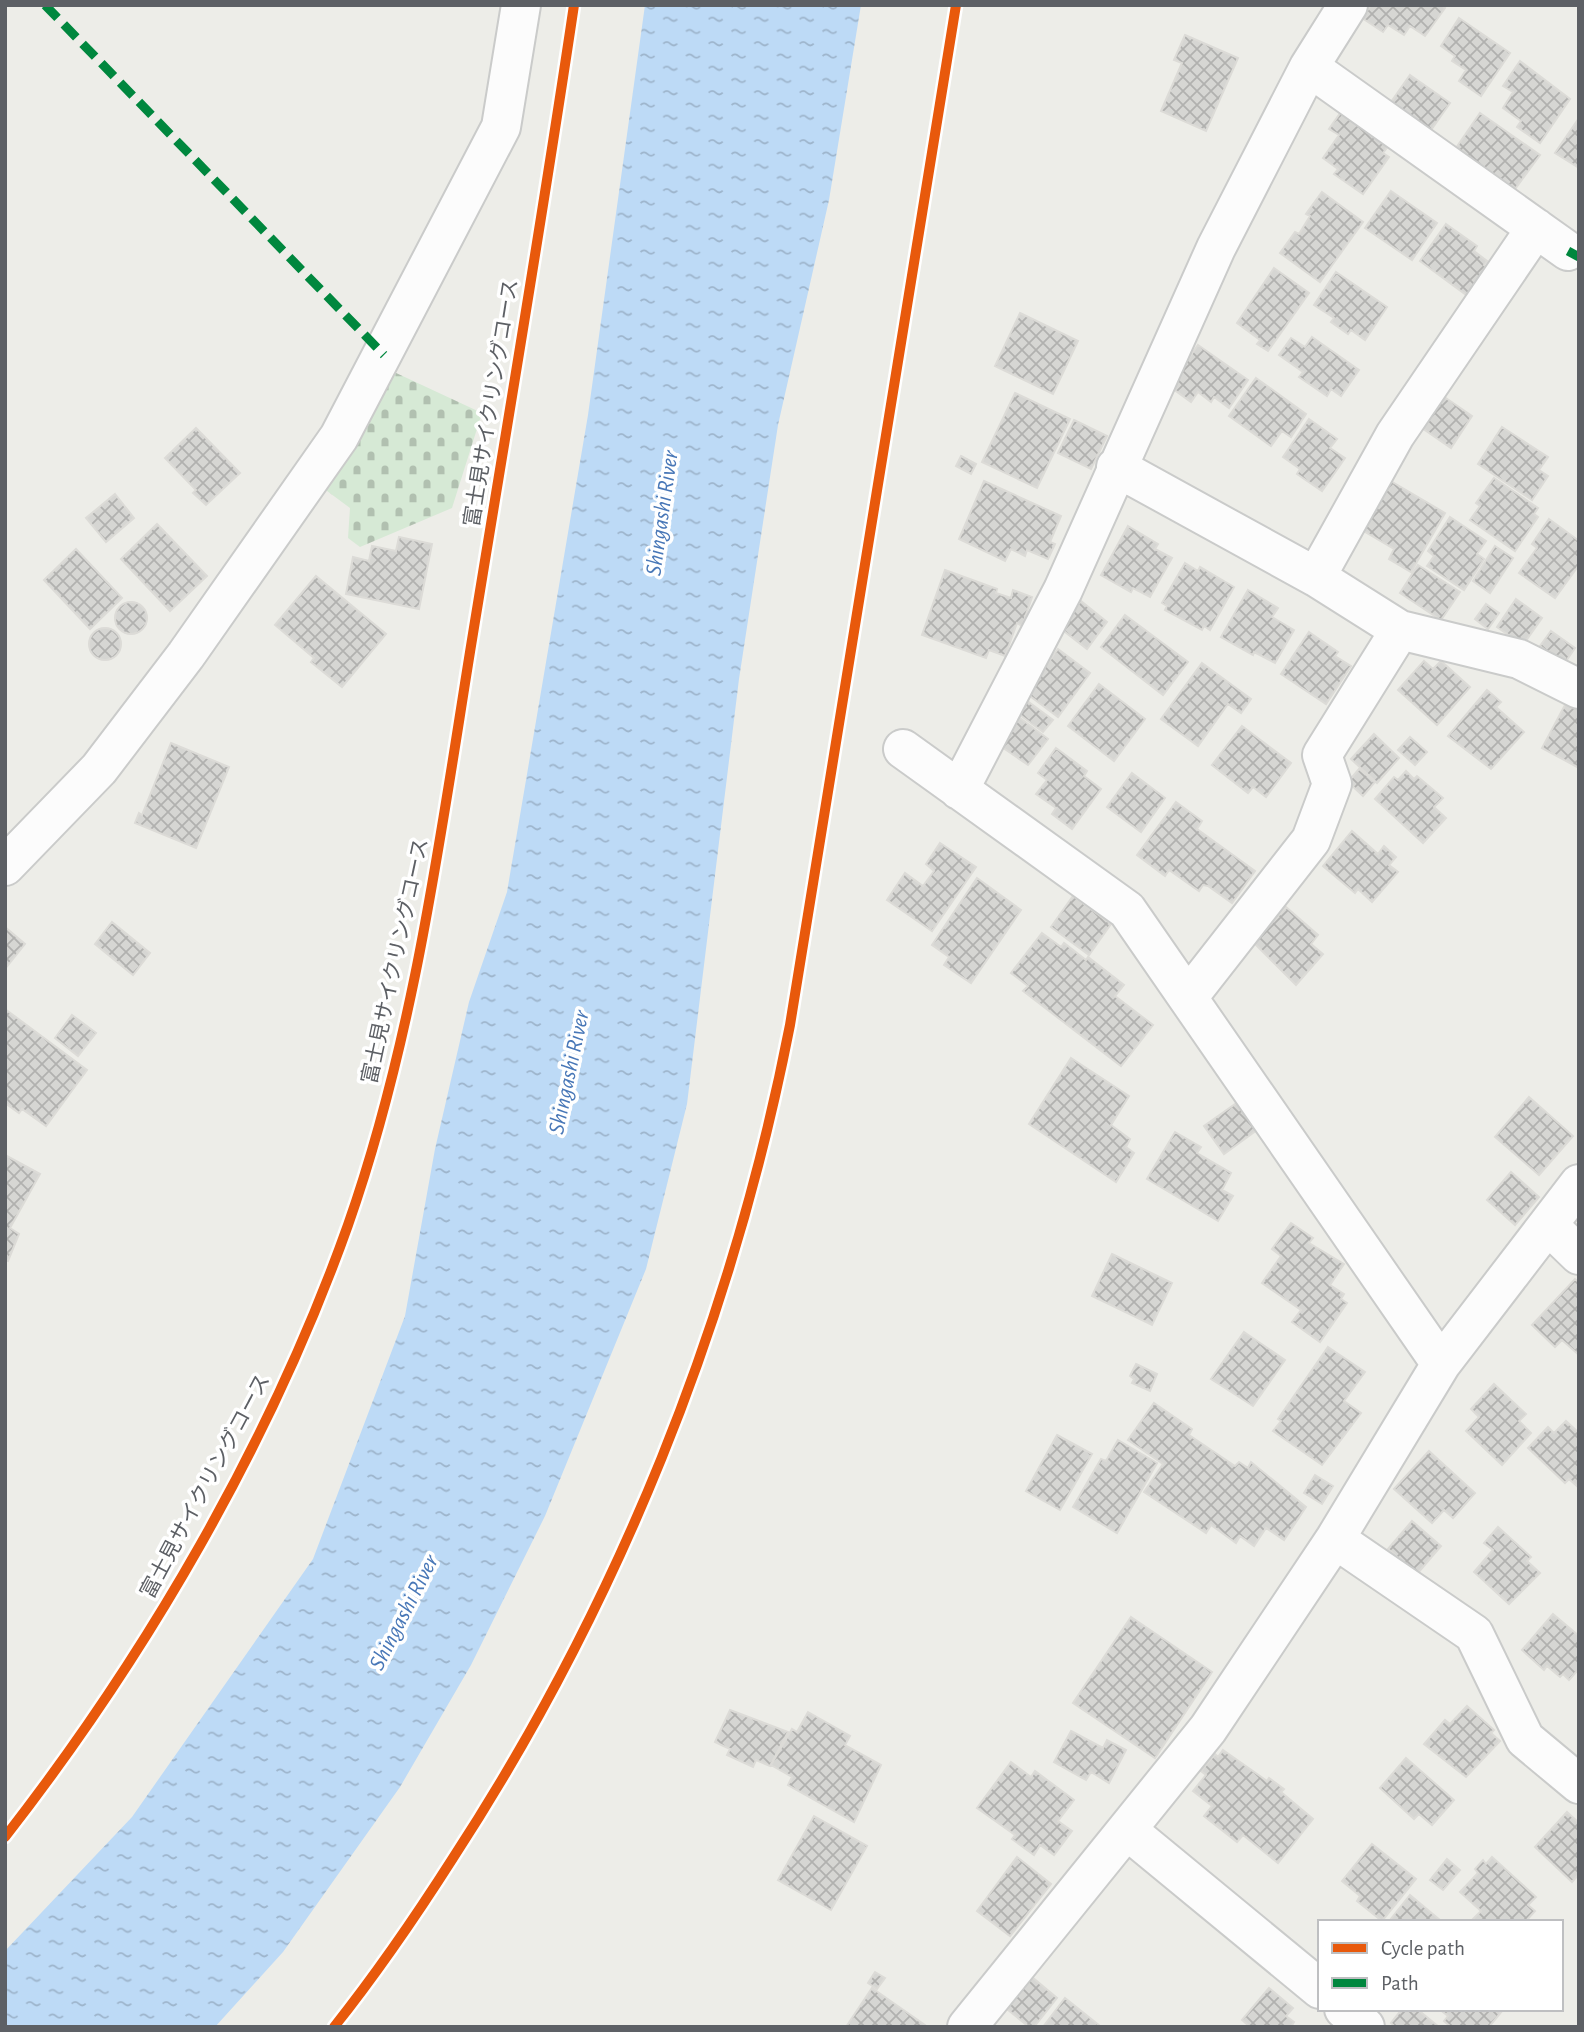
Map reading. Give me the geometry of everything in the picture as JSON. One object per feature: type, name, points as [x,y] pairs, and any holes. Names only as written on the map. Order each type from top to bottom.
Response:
[{"type":"street","points":[[5,866],[99,769],[186,655],[339,436],[501,127],[521,5]]},
{"type":"street","points":[[959,790],[1063,590],[1216,248],[1309,67],[1348,5]]},
{"type":"street","points":[[1309,67],[1569,250]]},
{"type":"street","points":[[1316,578],[1395,435],[1536,228]]},
{"type":"street","points":[[1116,467],[1316,578],[1400,630],[1519,659],[1579,689]]},
{"type":"street","points":[[1189,996],[1311,840],[1332,784],[1322,755],[1400,630]]},
{"type":"street","points":[[903,749],[1127,910],[1441,1364]]},
{"type":"street","points":[[967,2027],[1208,1729],[1335,1539],[1441,1364],[1579,1184]]},
{"type":"street","points":[[1548,1225],[1579,1255]]},
{"type":"street","points":[[1335,1539],[1474,1634],[1525,1739],[1579,1784]]},
{"type":"street","points":[[1127,1830],[1318,1987]]},
{"type":"street","points":[[1346,2011],[1365,2027]]},
{"type":"green space","points":[[394,372],[482,413],[452,508],[360,547],[348,538],[350,508],[323,488]]},
{"type":"water","name":"Shingashi River","points":[[645,5],[861,5],[829,200],[778,425],[739,679],[687,1104],[646,1269],[545,1516],[471,1665],[400,1787],[283,1952],[215,2027],[5,2027],[5,1951],[132,1817],[313,1559],[405,1316],[435,1149],[469,1002],[507,892],[588,415]]},
{"type":"building","points":[[1371,5],[1441,5],[1445,8],[1425,36],[1410,26],[1404,35],[1388,25],[1383,32],[1362,18]]},
{"type":"building","points":[[1459,18],[1510,53],[1481,96],[1459,81],[1466,70],[1452,61],[1455,56],[1441,46]]},
{"type":"building","points":[[1185,35],[1238,58],[1206,131],[1161,111],[1182,63],[1174,60]]},
{"type":"building","points":[[1520,61],[1570,99],[1540,143],[1517,127],[1521,121],[1503,108],[1513,92],[1503,86]]},
{"type":"building","points":[[1410,75],[1450,103],[1431,130],[1391,102]]},
{"type":"building","points":[[1341,112],[1389,145],[1383,153],[1389,157],[1363,194],[1334,174],[1338,169],[1323,158],[1339,135],[1329,129]]},
{"type":"building","points":[[1480,113],[1540,155],[1515,189],[1456,148]]},
{"type":"building","points":[[1579,118],[1579,168],[1555,153]]},
{"type":"building","points":[[1391,191],[1437,223],[1412,260],[1365,228]]},
{"type":"building","points":[[1322,192],[1363,222],[1320,282],[1280,253],[1295,232],[1299,234],[1310,216],[1306,214]]},
{"type":"building","points":[[1446,224],[1477,246],[1474,251],[1487,261],[1484,265],[1489,269],[1469,297],[1420,261]]},
{"type":"building","points":[[1274,268],[1309,293],[1268,351],[1257,344],[1260,340],[1237,323]]},
{"type":"building","points":[[1336,272],[1387,307],[1365,340],[1351,330],[1348,334],[1331,322],[1334,318],[1314,305]]},
{"type":"building","points":[[1020,313],[1078,341],[1053,394],[995,366]]},
{"type":"building","points":[[1312,337],[1359,370],[1341,396],[1331,389],[1327,396],[1299,377],[1303,372],[1279,355],[1291,338],[1305,347]]},
{"type":"building","points":[[1198,345],[1248,380],[1229,408],[1214,397],[1211,402],[1198,392],[1191,402],[1169,386]]},
{"type":"building","points":[[1256,378],[1306,414],[1291,437],[1282,431],[1271,446],[1229,416]]},
{"type":"building","points":[[1015,393],[1070,419],[1037,488],[982,462]]},
{"type":"building","points":[[1440,394],[1472,416],[1451,448],[1419,426]]},
{"type":"building","points":[[1309,419],[1337,439],[1330,448],[1345,458],[1322,491],[1297,474],[1300,469],[1283,457]]},
{"type":"building","points":[[1074,420],[1107,436],[1091,469],[1058,453]]},
{"type":"building","points":[[1502,427],[1548,457],[1539,470],[1548,476],[1532,500],[1478,464]]},
{"type":"building","points":[[196,428],[240,473],[206,505],[193,493],[196,490],[165,458]]},
{"type":"building","points":[[961,456],[976,464],[971,474],[956,466]]},
{"type":"building","points":[[1494,478],[1538,508],[1534,514],[1538,517],[1515,551],[1470,520],[1480,506],[1476,503]]},
{"type":"building","points":[[1389,480],[1445,513],[1411,572],[1389,559],[1394,549],[1360,529]]},
{"type":"building","points":[[984,481],[1061,516],[1050,542],[1055,544],[1048,559],[1027,550],[1025,556],[1011,549],[1005,561],[959,539]]},
{"type":"building","points":[[115,494],[134,518],[106,542],[86,518]]},
{"type":"building","points":[[1450,517],[1486,541],[1477,554],[1484,559],[1464,590],[1427,566],[1434,556],[1428,551]]},
{"type":"building","points":[[1549,519],[1579,541],[1579,565],[1555,598],[1519,573],[1537,548],[1532,544]]},
{"type":"building","points":[[157,524],[207,576],[170,611],[121,559]]},
{"type":"building","points":[[1128,526],[1158,544],[1155,549],[1172,558],[1150,597],[1133,588],[1131,592],[1101,575]]},
{"type":"building","points":[[399,537],[432,544],[419,609],[346,594],[353,557],[369,561],[372,546],[396,551]]},
{"type":"building","points":[[1495,546],[1513,558],[1490,593],[1473,581]]},
{"type":"building","points":[[76,549],[122,598],[90,629],[44,580]]},
{"type":"building","points":[[1185,563],[1198,571],[1200,567],[1234,587],[1210,630],[1204,626],[1202,630],[1165,610],[1167,606],[1162,603]]},
{"type":"building","points":[[1418,565],[1460,592],[1441,620],[1400,593]]},
{"type":"building","points":[[945,570],[997,589],[996,593],[1011,598],[1013,590],[1032,597],[1022,626],[1017,623],[1005,656],[989,650],[986,658],[922,635]]},
{"type":"building","points":[[316,576],[386,634],[342,687],[311,662],[314,658],[275,625]]},
{"type":"building","points":[[1248,590],[1278,608],[1272,617],[1294,630],[1275,663],[1254,652],[1253,655],[1221,637]]},
{"type":"building","points":[[1516,599],[1542,618],[1523,645],[1497,627]]},
{"type":"building","points":[[1081,601],[1107,622],[1087,649],[1060,628]]},
{"type":"building","points":[[131,602],[143,606],[147,618],[143,630],[131,634],[119,630],[115,618],[119,606]]},
{"type":"building","points":[[1486,604],[1499,613],[1488,629],[1475,619]]},
{"type":"building","points":[[1125,615],[1188,662],[1163,695],[1101,647]]},
{"type":"building","points":[[105,628],[117,632],[121,644],[117,656],[105,660],[93,656],[89,644],[93,632]]},
{"type":"building","points":[[1551,631],[1575,648],[1564,664],[1540,646]]},
{"type":"building","points":[[1309,632],[1338,652],[1335,656],[1351,666],[1326,704],[1281,674]]},
{"type":"building","points":[[1058,649],[1090,673],[1058,717],[1026,693]]},
{"type":"building","points":[[1424,661],[1433,669],[1441,661],[1470,687],[1437,725],[1398,690]]},
{"type":"building","points":[[1202,663],[1251,699],[1241,713],[1228,704],[1198,746],[1161,719]]},
{"type":"building","points":[[1099,684],[1145,719],[1114,761],[1068,726]]},
{"type":"building","points":[[1487,690],[1501,702],[1496,707],[1524,732],[1491,769],[1448,736]]},
{"type":"building","points":[[1026,700],[1053,720],[1043,732],[1016,712]]},
{"type":"building","points":[[1566,703],[1579,710],[1579,768],[1542,748]]},
{"type":"building","points":[[1020,718],[1048,739],[1028,765],[999,745]]},
{"type":"building","points":[[1242,726],[1291,763],[1266,797],[1253,787],[1248,793],[1212,765]]},
{"type":"building","points":[[1374,734],[1399,758],[1377,783],[1351,759]]},
{"type":"building","points":[[1410,737],[1427,752],[1415,765],[1398,750]]},
{"type":"building","points":[[171,743],[229,767],[196,848],[135,823],[139,813],[142,815]]},
{"type":"building","points":[[1056,748],[1087,771],[1084,776],[1101,789],[1072,829],[1052,814],[1056,808],[1036,794],[1047,780],[1038,773]]},
{"type":"building","points":[[1359,769],[1375,782],[1363,796],[1348,782]]},
{"type":"building","points":[[1406,771],[1414,779],[1417,776],[1443,798],[1434,807],[1446,818],[1423,843],[1375,799],[1394,777],[1398,780]]},
{"type":"building","points":[[1132,773],[1165,798],[1141,832],[1107,807]]},
{"type":"building","points":[[1176,802],[1202,821],[1197,829],[1255,871],[1232,903],[1208,886],[1203,885],[1199,891],[1169,870],[1165,876],[1137,855]]},
{"type":"building","points":[[1352,831],[1378,854],[1384,846],[1396,857],[1389,865],[1398,872],[1372,902],[1358,889],[1355,893],[1323,866]]},
{"type":"building","points":[[940,843],[976,867],[932,931],[887,900],[905,873],[923,886],[934,871],[926,864]]},
{"type":"building","points":[[977,878],[1021,910],[971,983],[944,965],[949,957],[932,945]]},
{"type":"building","points":[[1073,896],[1111,924],[1089,955],[1051,927]]},
{"type":"building","points":[[1286,907],[1318,935],[1311,944],[1323,954],[1296,985],[1254,943]]},
{"type":"building","points":[[112,922],[150,953],[133,975],[95,944]]},
{"type":"building","points":[[5,927],[25,944],[5,969]]},
{"type":"building","points":[[1042,933],[1061,947],[1064,943],[1086,960],[1088,957],[1124,985],[1115,996],[1153,1025],[1121,1066],[1023,991],[1028,986],[1011,973]]},
{"type":"building","points":[[5,1009],[87,1070],[46,1126],[22,1109],[19,1113],[5,1103]]},
{"type":"building","points":[[72,1015],[96,1033],[78,1056],[55,1038]]},
{"type":"building","points":[[1071,1058],[1129,1096],[1111,1125],[1130,1139],[1126,1147],[1134,1153],[1116,1182],[1029,1124]]},
{"type":"building","points":[[1529,1097],[1573,1136],[1539,1175],[1495,1137]]},
{"type":"building","points":[[1238,1102],[1257,1130],[1224,1154],[1204,1126]]},
{"type":"building","points":[[1175,1132],[1201,1147],[1197,1153],[1231,1173],[1222,1190],[1233,1196],[1218,1221],[1147,1179]]},
{"type":"building","points":[[5,1155],[40,1174],[10,1228],[19,1234],[8,1261],[5,1260]]},
{"type":"building","points":[[1511,1172],[1539,1197],[1515,1225],[1487,1200]]},
{"type":"building","points":[[1291,1223],[1313,1238],[1309,1243],[1344,1264],[1330,1285],[1344,1294],[1341,1299],[1347,1303],[1320,1342],[1292,1322],[1301,1310],[1262,1283],[1281,1256],[1272,1249]]},
{"type":"building","points":[[1112,1254],[1172,1283],[1152,1325],[1092,1296]]},
{"type":"building","points":[[1575,1279],[1579,1282],[1579,1355],[1562,1340],[1555,1347],[1532,1325]]},
{"type":"building","points":[[1244,1332],[1285,1360],[1253,1406],[1211,1379]]},
{"type":"building","points":[[1328,1347],[1365,1372],[1344,1401],[1361,1413],[1322,1465],[1273,1431],[1281,1421],[1278,1419]]},
{"type":"building","points":[[1136,1364],[1157,1374],[1150,1391],[1132,1383],[1134,1379],[1130,1376]]},
{"type":"building","points":[[1494,1384],[1526,1414],[1519,1421],[1531,1433],[1502,1465],[1466,1431],[1479,1417],[1471,1409]]},
{"type":"building","points":[[1154,1403],[1192,1429],[1189,1435],[1235,1466],[1239,1462],[1248,1468],[1251,1462],[1306,1507],[1284,1540],[1266,1528],[1254,1546],[1240,1536],[1236,1543],[1211,1525],[1206,1533],[1144,1492],[1163,1464],[1128,1440]]},
{"type":"building","points":[[1566,1421],[1579,1433],[1579,1488],[1569,1479],[1565,1483],[1528,1448],[1548,1427],[1554,1433]]},
{"type":"building","points":[[1057,1435],[1092,1454],[1060,1510],[1026,1491]]},
{"type":"building","points":[[1118,1440],[1157,1463],[1117,1533],[1073,1507],[1101,1459],[1106,1461]]},
{"type":"building","points":[[1429,1451],[1475,1493],[1453,1518],[1444,1510],[1432,1523],[1394,1489]]},
{"type":"building","points":[[1315,1475],[1333,1486],[1322,1504],[1304,1493]]},
{"type":"building","points":[[1412,1521],[1441,1546],[1417,1574],[1388,1549]]},
{"type":"building","points":[[1498,1527],[1531,1557],[1527,1561],[1540,1573],[1509,1604],[1474,1572],[1493,1550],[1484,1543]]},
{"type":"building","points":[[1553,1614],[1579,1636],[1579,1673],[1577,1671],[1569,1680],[1563,1674],[1560,1677],[1547,1666],[1544,1670],[1522,1650]]},
{"type":"building","points":[[1131,1617],[1212,1672],[1155,1758],[1073,1703]]},
{"type":"building","points":[[1467,1706],[1494,1730],[1491,1733],[1500,1741],[1466,1777],[1424,1744],[1445,1720],[1450,1724]]},
{"type":"building","points":[[730,1710],[788,1732],[770,1766],[756,1760],[753,1767],[727,1755],[730,1749],[715,1742]]},
{"type":"building","points":[[808,1712],[850,1736],[845,1745],[881,1765],[854,1822],[788,1785],[792,1777],[771,1765],[792,1729],[797,1732]]},
{"type":"building","points":[[1071,1731],[1103,1748],[1107,1740],[1126,1750],[1109,1783],[1091,1772],[1086,1780],[1054,1762]]},
{"type":"building","points":[[1223,1750],[1267,1781],[1269,1778],[1284,1789],[1281,1792],[1313,1819],[1278,1863],[1243,1835],[1237,1842],[1204,1816],[1212,1806],[1193,1791],[1206,1775],[1201,1771],[1215,1754],[1218,1757]]},
{"type":"building","points":[[1406,1758],[1454,1800],[1432,1825],[1419,1814],[1414,1819],[1380,1788]]},
{"type":"building","points":[[1011,1762],[1031,1777],[1035,1771],[1074,1800],[1058,1821],[1072,1831],[1054,1855],[1040,1845],[1034,1855],[1012,1839],[1015,1835],[977,1808]]},
{"type":"building","points":[[1567,1812],[1579,1823],[1579,1874],[1572,1882],[1535,1847]]},
{"type":"building","points":[[814,1816],[867,1846],[831,1910],[778,1880]]},
{"type":"building","points":[[1372,1844],[1416,1879],[1383,1920],[1357,1901],[1360,1896],[1342,1881]]},
{"type":"building","points":[[1017,1857],[1051,1884],[1010,1936],[977,1911]]},
{"type":"building","points":[[1492,1857],[1536,1897],[1528,1905],[1535,1911],[1527,1920],[1472,1920],[1481,1911],[1460,1892],[1478,1873],[1475,1869],[1483,1860],[1486,1864]]},
{"type":"building","points":[[1447,1859],[1460,1870],[1443,1890],[1430,1880]]},
{"type":"building","points":[[1410,1895],[1440,1920],[1390,1920]]},
{"type":"building","points":[[875,1972],[885,1978],[877,1989],[868,1983]]},
{"type":"building","points":[[1032,1977],[1057,1998],[1034,2027],[1029,2027],[1007,2009]]},
{"type":"building","points":[[872,1988],[925,2025],[924,2027],[846,2027]]},
{"type":"building","points":[[1269,1988],[1293,2008],[1286,2016],[1294,2022],[1291,2027],[1250,2027],[1242,2020]]},
{"type":"building","points":[[1065,1998],[1100,2026],[1100,2027],[1043,2027]]},
{"type":"building","points":[[1400,2011],[1419,2011],[1439,2027],[1395,2027],[1391,2023]]},
{"type":"building","points":[[1442,2011],[1502,2011],[1489,2027],[1451,2027],[1444,2021],[1448,2016]]},
{"type":"marked path","points":[[45,5],[384,355]]},
{"type":"marked path","points":[[1568,251],[1579,257]]},
{"type":"cycle path","name":"富士見サイクリングコース","points":[[5,1837],[107,1696],[200,1545],[243,1466],[282,1387],[317,1306],[371,1155],[407,1013],[435,869],[574,5]]},
{"type":"cycle path","points":[[334,2027],[396,1944],[453,1858],[512,1762],[567,1663],[617,1562],[662,1458],[736,1245],[766,1136],[790,1025],[956,5]]}]
